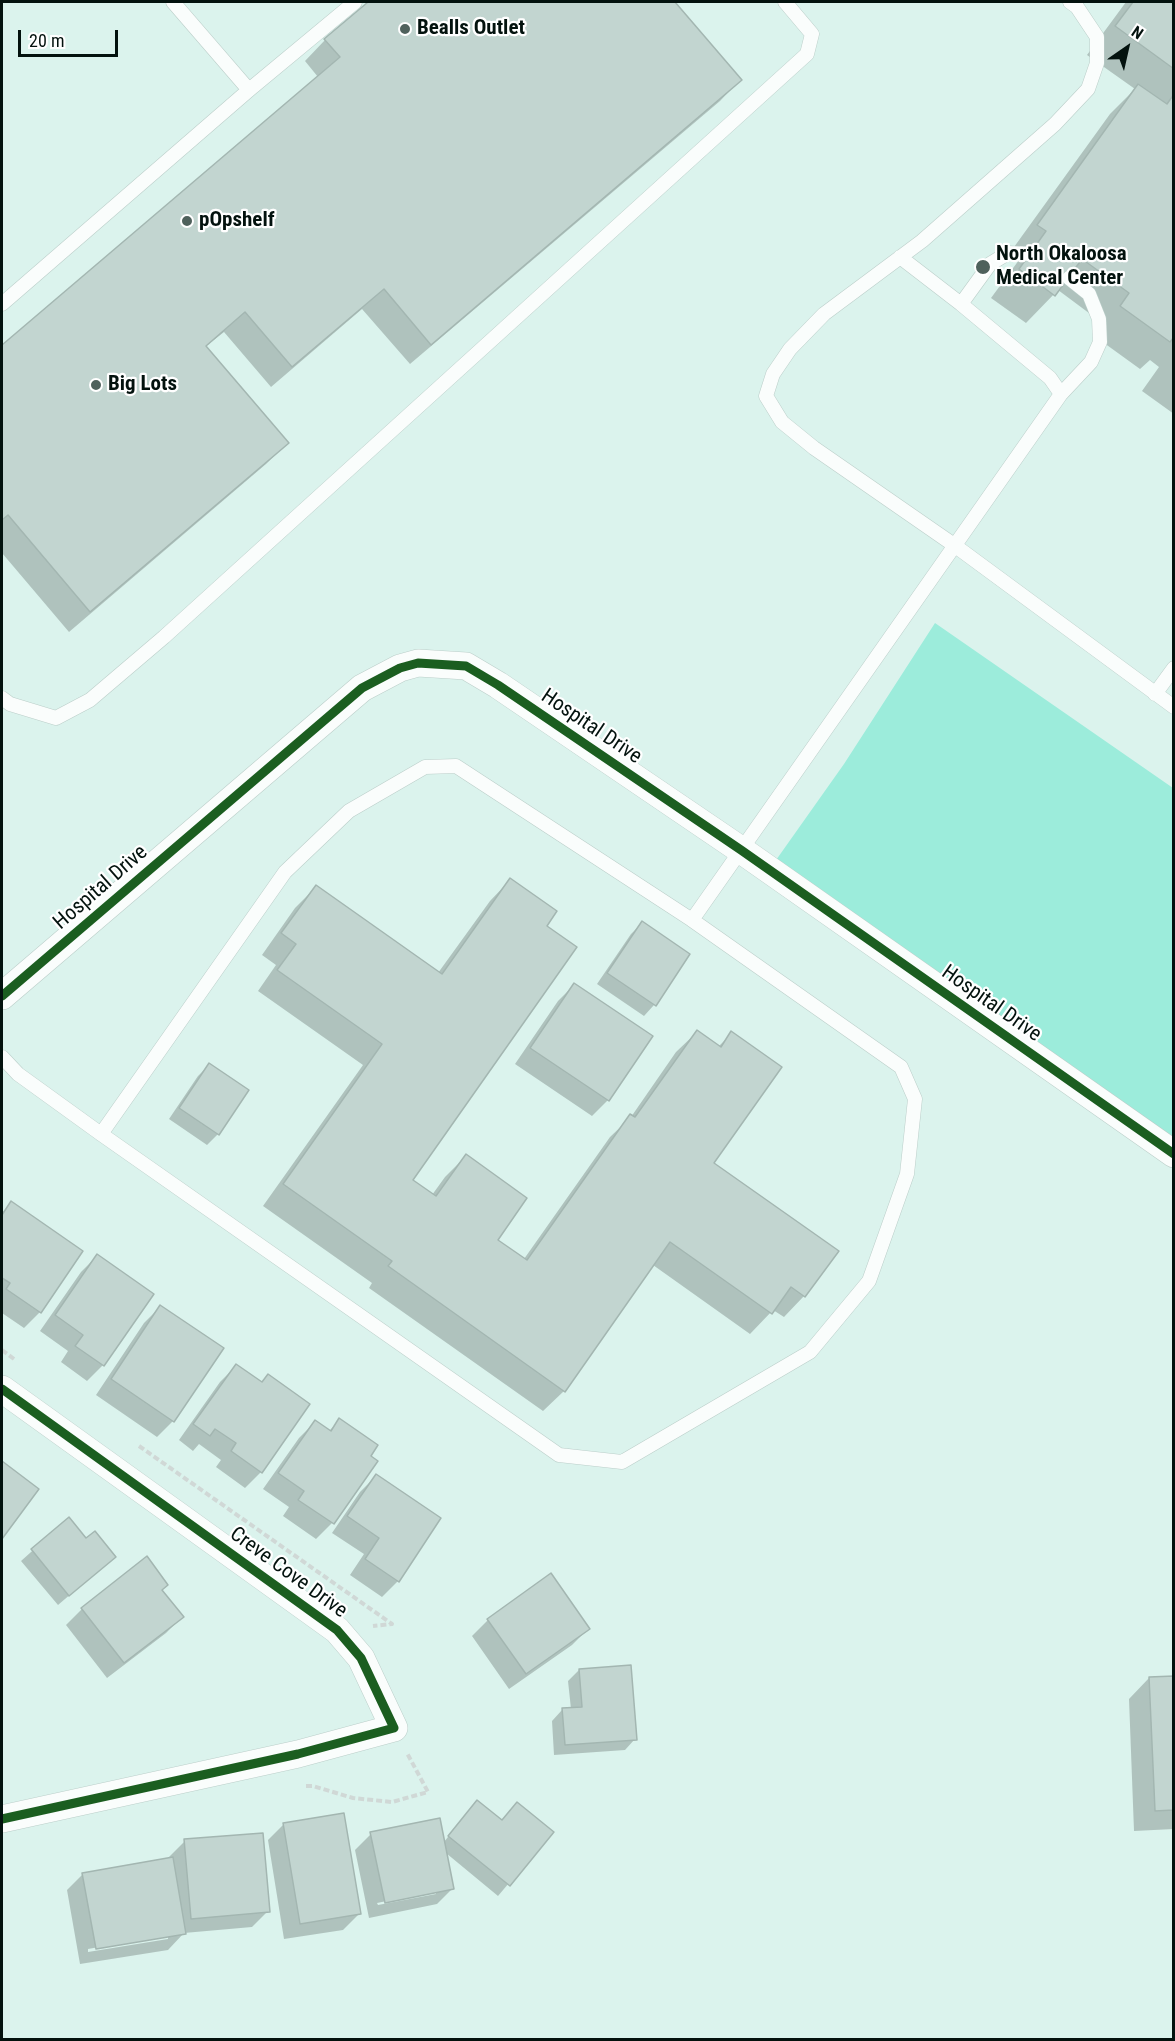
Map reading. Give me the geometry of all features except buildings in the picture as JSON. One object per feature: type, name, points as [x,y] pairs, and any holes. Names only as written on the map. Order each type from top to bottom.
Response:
[{"type":"street","name":"Hospital Drive","points":[[2,996],[362,688],[400,668],[418,663],[466,666],[498,685],[741,850],[1173,1154]]},
{"type":"street","name":"Creve Cove Drive","points":[[2,1389],[337,1630],[361,1658],[394,1728],[298,1754],[2,1819]]},
{"type":"lane","points":[[173,2],[249,90]]},
{"type":"lane","points":[[2,304],[249,90],[355,2]]},
{"type":"lane","points":[[2,698],[10,704],[56,718],[90,700],[164,638],[807,54],[812,33],[785,2]]},
{"type":"lane","points":[[1070,2],[1077,7],[1096,37],[1097,63],[1088,89],[1054,124],[922,241],[824,314],[790,349],[772,374],[766,396],[782,422],[814,448],[954,545],[1173,707]]},
{"type":"lane","points":[[961,304],[990,264],[1008,253],[1030,254]]},
{"type":"lane","points":[[900,257],[1050,378],[1061,394]]},
{"type":"lane","points":[[692,921],[1061,394],[1091,362],[1100,342],[1099,319],[1089,294],[1069,278]]},
{"type":"lane","points":[[1155,694],[1173,668]]},
{"type":"lane","points":[[2,1058],[18,1074],[101,1134],[560,1455],[622,1462],[810,1352],[869,1281],[907,1174],[915,1099],[901,1067],[692,921],[456,766],[425,767],[349,811],[285,872],[101,1134]]},
{"type":"green space","points":[[935,623],[1173,788],[1173,1145],[769,870],[844,764]]},
{"type":"cycle path","points":[[2,996],[362,688],[400,668],[418,663],[466,666],[498,685],[741,850],[1174,1154]]},
{"type":"cycle path","points":[[2,1389],[337,1630],[361,1658],[394,1728],[298,1754],[2,1819]]},
{"type":"place","name":"Bealls Outlet","points":[[405,29]]},
{"type":"place","name":"pOpshelf","points":[[187,221]]},
{"type":"place","name":"North Okaloosa Medical Center","points":[[983,267]]},
{"type":"place","name":"Big Lots","points":[[96,385]]}]
